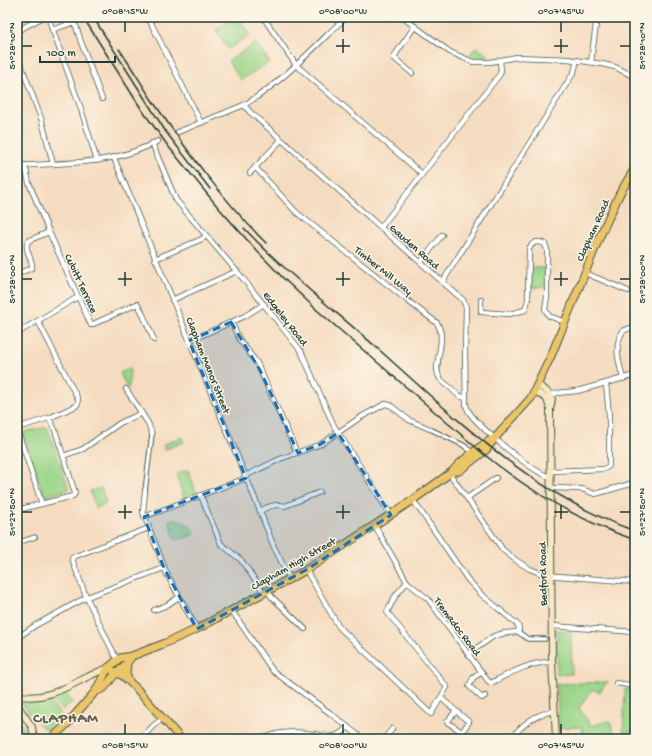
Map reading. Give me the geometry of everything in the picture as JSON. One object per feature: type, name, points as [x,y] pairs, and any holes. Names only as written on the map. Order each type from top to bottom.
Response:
[{"type":"main road","name":"Clapham Road","points":[[536,388],[545,372],[607,220],[620,193],[635,168]]},
{"type":"main road","points":[[536,388],[551,395]]},
{"type":"main road","points":[[536,388],[547,399],[550,408]]},
{"type":"main road","name":"Clapham High Street","points":[[108,668],[122,657],[132,656],[197,629],[232,611],[306,570],[375,526],[452,472],[473,453],[494,438],[527,404],[536,388]]},
{"type":"main road","name":"Bedford Road","points":[[551,395],[552,662],[556,739]]},
{"type":"main road","name":"Clapham High Street","points":[[452,472],[459,471],[486,450],[494,438]]},
{"type":"main road","points":[[96,692],[104,688],[132,656]]},
{"type":"main road","points":[[127,663],[126,673],[128,680]]},
{"type":"main road","points":[[108,668],[128,680],[181,739]]},
{"type":"main road","points":[[51,739],[58,736],[96,692],[108,668]]},
{"type":"main road","points":[[17,695],[30,697],[46,696],[94,673],[108,668]]},
{"type":"main road","points":[[17,705],[32,727],[34,739]]},
{"type":"street","points":[[17,31],[43,17]]},
{"type":"street","points":[[48,17],[97,161]]},
{"type":"street","points":[[148,17],[201,123]]},
{"type":"street","points":[[263,17],[296,65],[422,174]]},
{"type":"street","points":[[178,132],[244,105],[263,92],[296,65],[346,17]]},
{"type":"street","points":[[402,17],[450,52],[467,60],[484,63],[517,57],[577,60],[615,68],[635,77]]},
{"type":"street","points":[[591,62],[597,17]]},
{"type":"street","points":[[52,30],[70,24],[75,24],[102,99]]},
{"type":"street","points":[[412,73],[394,58],[415,26]]},
{"type":"street","points":[[17,54],[42,121],[52,164]]},
{"type":"street","points":[[443,281],[574,72],[577,60]]},
{"type":"street","points":[[381,228],[500,74],[500,61]]},
{"type":"street","name":"Gauden Road","points":[[244,105],[281,140],[463,300],[466,306],[466,406],[469,413],[489,435],[546,476],[551,474]]},
{"type":"street","points":[[17,122],[19,127],[17,127]]},
{"type":"street","points":[[17,152],[18,166],[79,163],[114,158],[158,140]]},
{"type":"street","points":[[250,173],[281,140]]},
{"type":"street","name":"Edgeley Road","points":[[152,143],[175,197],[301,350],[326,410],[338,433],[391,515]]},
{"type":"street","name":"Clapham Manor Street","points":[[114,158],[274,547],[290,578]]},
{"type":"street","name":"Cubitt Terrace","points":[[25,165],[28,183],[78,297],[92,325],[137,304],[154,340]]},
{"type":"street","name":"Timber Mill Way","points":[[255,167],[296,212],[408,301],[437,322],[441,335],[437,367],[438,376],[461,398],[466,398]]},
{"type":"street","points":[[17,274],[32,268],[33,264],[27,248],[27,243],[30,240],[49,232]]},
{"type":"street","points":[[421,262],[442,234]]},
{"type":"street","points":[[155,259],[206,236]]},
{"type":"street","points":[[481,300],[481,312],[509,314],[525,310],[528,300],[529,249],[535,242],[541,242],[545,244],[547,250],[547,296],[545,309],[549,316],[565,322]]},
{"type":"street","points":[[172,300],[237,271]]},
{"type":"street","points":[[585,273],[628,291]]},
{"type":"street","points":[[17,333],[78,297]]},
{"type":"street","points":[[189,341],[231,322],[264,304]]},
{"type":"street","points":[[38,321],[78,399],[77,404],[49,418],[17,429],[42,504]]},
{"type":"street","points":[[231,322],[240,342],[257,363],[297,453]]},
{"type":"street","points":[[623,379],[617,350],[618,343],[623,331],[635,326]]},
{"type":"street","points":[[551,395],[577,391],[635,375]]},
{"type":"street","points":[[551,474],[604,469],[609,466],[609,416],[606,384]]},
{"type":"street","points":[[126,389],[148,423],[152,434],[143,508],[144,517],[164,568],[197,629]]},
{"type":"street","points":[[144,517],[201,496],[245,477],[280,459],[321,444],[366,414],[388,404],[409,420],[468,448],[473,453]]},
{"type":"street","points":[[63,456],[82,449],[120,423],[142,413]]},
{"type":"street","points":[[17,510],[75,495],[49,418]]},
{"type":"street","points":[[452,472],[476,512],[503,550],[530,569],[552,575],[635,582]]},
{"type":"street","points":[[467,498],[496,478]]},
{"type":"street","points":[[552,488],[582,488],[595,494],[630,484],[635,485]]},
{"type":"street","points":[[260,511],[279,504],[285,506],[320,492]]},
{"type":"street","points":[[201,496],[221,544],[241,560],[266,592],[305,629]]},
{"type":"street","points":[[414,500],[468,580],[481,594],[518,625],[518,632]]},
{"type":"street","name":"Tremadoc Road","points":[[375,526],[407,582],[428,599],[488,681],[491,683],[522,667],[552,662]]},
{"type":"street","points":[[117,660],[87,597],[72,562],[72,558],[149,528]]},
{"type":"street","points":[[17,543],[35,537]]},
{"type":"street","points":[[17,638],[36,625],[87,597],[164,568]]},
{"type":"street","points":[[306,570],[340,627],[430,714],[447,687],[387,612],[396,595],[407,582]]},
{"type":"street","points":[[154,610],[179,598]]},
{"type":"street","points":[[232,611],[273,671],[363,739]]},
{"type":"street","points":[[552,626],[635,632]]},
{"type":"street","points":[[468,654],[494,636],[505,633],[518,632],[528,639],[545,639]]},
{"type":"street","points":[[482,672],[473,678],[469,686],[482,698],[485,696]]},
{"type":"street","points":[[616,684],[635,686]]},
{"type":"street","points":[[441,698],[469,722],[462,732],[448,722],[456,711]]},
{"type":"street","points":[[511,739],[530,719],[554,711]]},
{"type":"street","points":[[141,739],[162,719]]},
{"type":"street","points":[[262,739],[286,732],[329,737],[341,734],[348,727]]},
{"type":"street","points":[[384,739],[392,729]]},
{"type":"street","points":[[622,739],[635,737]]},
{"type":"highlighted area","points":[[231,322],[261,372],[298,453],[321,444],[338,433],[391,515],[306,570],[197,629],[164,568],[144,517],[246,478],[189,341]]},
{"type":"green space","points":[[238,17],[250,35],[228,49],[216,30]]},
{"type":"green space","points":[[256,43],[269,62],[241,80],[228,61]]},
{"type":"green space","points":[[476,47],[490,57],[482,58],[469,55]]},
{"type":"green space","points":[[531,268],[545,268],[545,287],[531,288]]},
{"type":"green space","points":[[130,368],[129,387],[127,388],[120,373]]},
{"type":"green space","points":[[47,427],[69,489],[44,497],[24,434],[25,432]]},
{"type":"green space","points":[[182,437],[184,442],[164,450],[164,444]]},
{"type":"green space","points":[[188,470],[197,494],[184,499],[176,474]]},
{"type":"green space","points":[[101,488],[106,504],[96,508],[90,491]]},
{"type":"green space","points":[[174,519],[186,524],[196,532],[193,535],[178,540],[175,539],[169,520]]},
{"type":"green space","points":[[557,630],[571,632],[572,674],[557,675]]},
{"type":"green space","points":[[608,682],[600,692],[592,689],[579,708],[591,726],[610,721],[614,733],[583,735],[582,727],[559,728],[557,684]]},
{"type":"green space","points":[[625,689],[635,690],[635,732],[623,732]]},
{"type":"green space","points":[[65,693],[73,701],[62,710],[53,700]]},
{"type":"green space","points":[[20,700],[42,702],[49,701],[60,714],[45,730],[29,713]]},
{"type":"green space","points":[[17,715],[25,735],[23,738],[17,737]]},
{"type":"railway","points":[[83,17],[142,110],[168,146],[217,206],[284,279],[318,311],[480,451],[516,479],[553,503],[593,523],[635,540]]},
{"type":"railway","points":[[93,17],[166,132],[210,189]]},
{"type":"railway","points":[[119,49],[154,103],[193,158],[221,193],[266,243]]},
{"type":"railway","points":[[244,228],[292,274],[436,401],[497,452],[529,476],[562,497],[598,516],[635,531]]},
{"type":"district","name":"CLAPHAM","points":[[66,717]]}]
